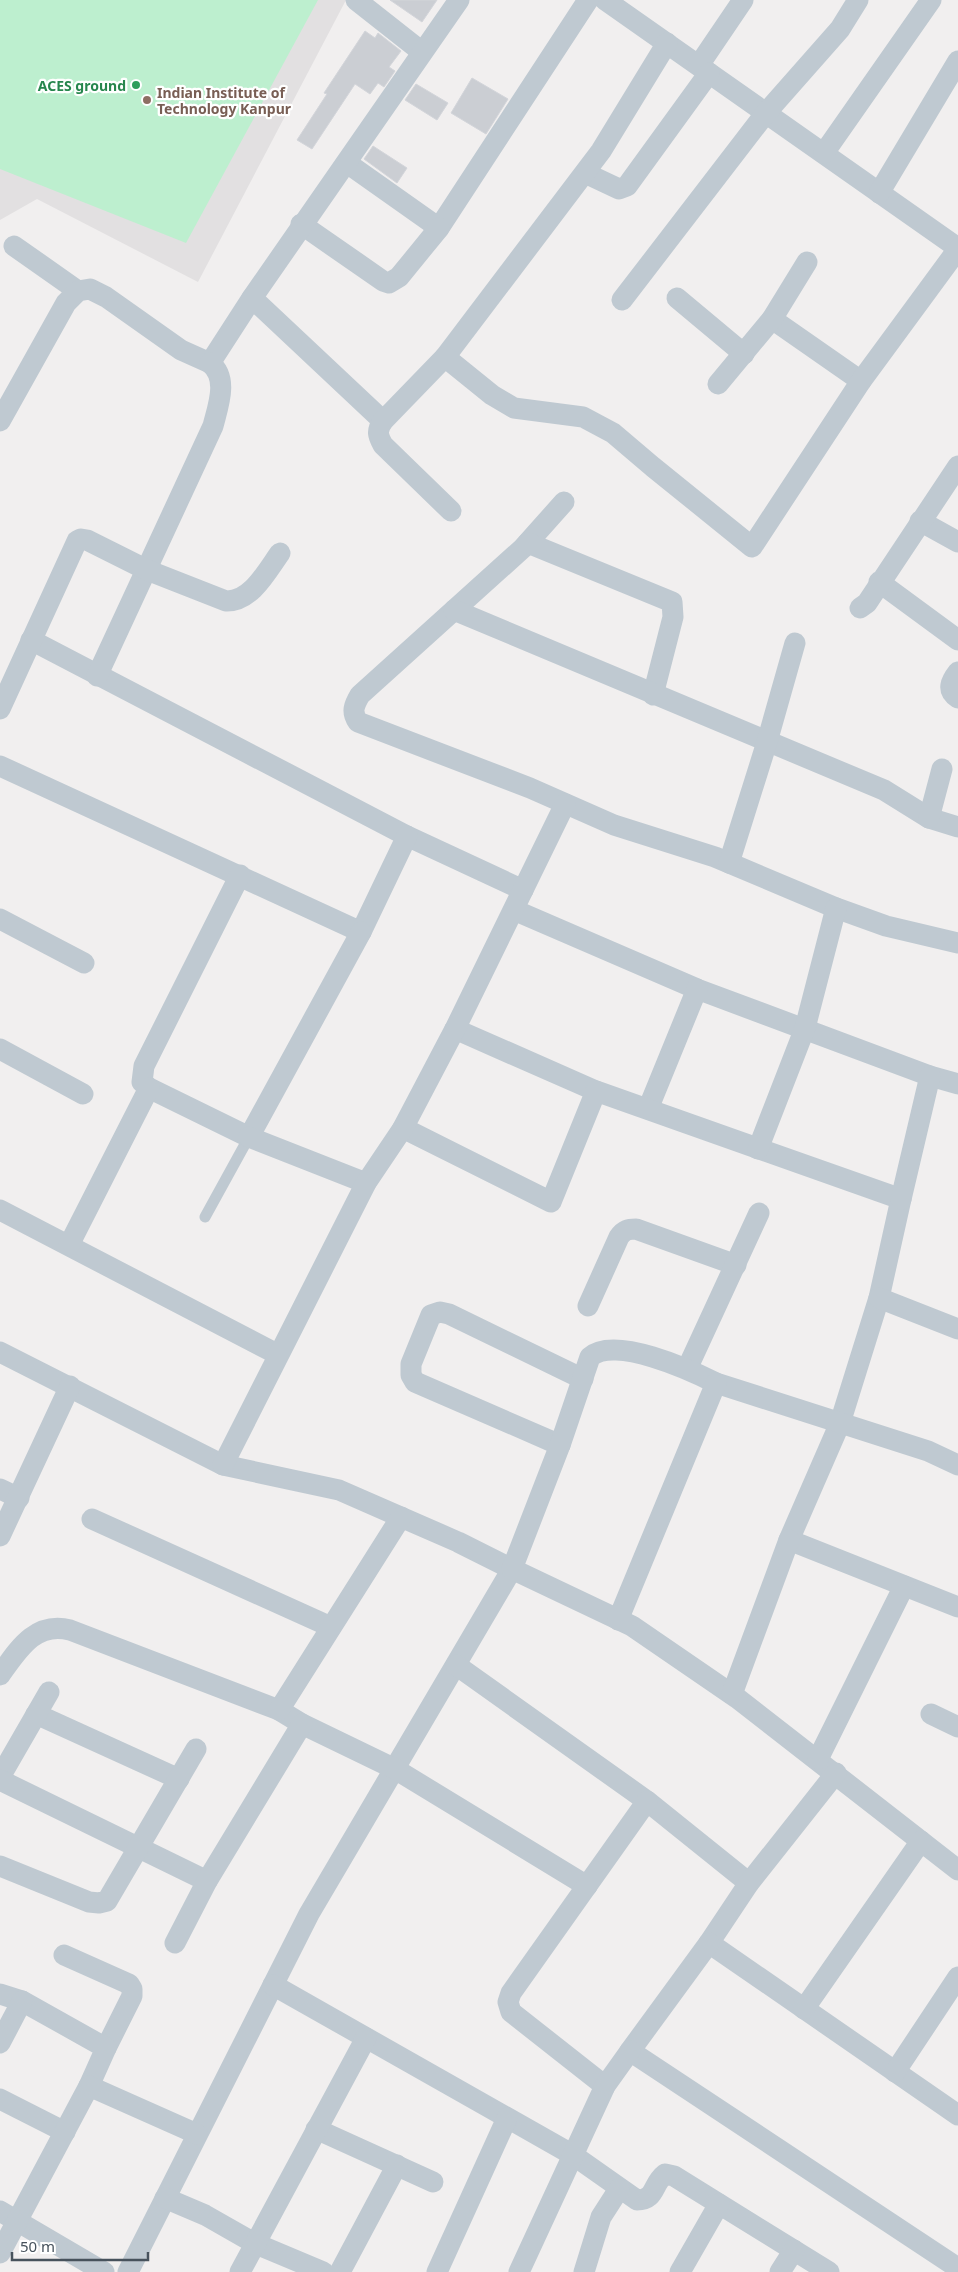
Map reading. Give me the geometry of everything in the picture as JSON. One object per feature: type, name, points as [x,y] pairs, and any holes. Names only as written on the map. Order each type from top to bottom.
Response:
[{"type":"street","points":[[356,0],[422,52]]},
{"type":"street","points":[[210,364],[301,224],[347,163],[459,0]]},
{"type":"street","points":[[301,224],[383,281],[389,283],[399,277],[439,228],[588,0]]},
{"type":"street","points":[[445,357],[492,395],[514,408],[583,417],[613,433],[752,547],[861,381],[958,248],[605,0]]},
{"type":"street","points":[[585,172],[619,189],[627,186],[704,69],[743,0]]},
{"type":"street","points":[[622,300],[765,114],[840,29],[858,0]]},
{"type":"street","points":[[824,153],[931,0]]},
{"type":"street","points":[[451,511],[383,445],[378,435],[378,430],[383,421],[445,357],[601,151],[667,43]]},
{"type":"street","points":[[879,193],[958,61]]},
{"type":"street","points":[[347,163],[439,228]]},
{"type":"street","points":[[14,246],[78,291]]},
{"type":"street","points":[[718,384],[772,319],[806,262]]},
{"type":"street","points":[[0,421],[66,303],[78,291],[90,289],[106,297],[181,350],[218,370],[221,382],[220,400],[213,426],[98,676]]},
{"type":"street","points":[[252,298],[383,421]]},
{"type":"street","points":[[678,298],[744,354]]},
{"type":"street","points":[[772,319],[861,381]]},
{"type":"street","points":[[860,608],[867,602],[958,466]]},
{"type":"street","points":[[564,502],[528,542],[360,695],[354,705],[355,718],[358,722],[614,825],[729,863],[836,908],[886,926],[958,943]]},
{"type":"street","points":[[920,521],[958,542]]},
{"type":"street","points":[[0,708],[77,541],[81,539],[87,540],[147,570],[226,601],[235,602],[250,592],[280,553]]},
{"type":"street","points":[[528,542],[672,602],[673,617],[653,695]]},
{"type":"street","points":[[879,582],[958,640]]},
{"type":"street","points":[[454,610],[653,695],[884,790],[930,818],[958,826]]},
{"type":"street","points":[[31,640],[407,836],[523,890]]},
{"type":"street","points":[[729,863],[767,742],[794,643]]},
{"type":"street","points":[[958,672],[951,682],[950,688],[953,695],[958,698]]},
{"type":"street","points":[[0,766],[240,875],[360,932]]},
{"type":"street","points":[[930,818],[942,769]]},
{"type":"street","points":[[223,1465],[277,1354],[366,1183],[403,1128],[455,1029],[565,804]]},
{"type":"street","points":[[249,1137],[360,932],[407,836]]},
{"type":"street","points":[[240,875],[144,1066],[142,1082],[149,1088],[249,1137],[366,1183]]},
{"type":"street","points":[[758,1149],[805,1028],[836,908]]},
{"type":"street","points":[[514,910],[697,989],[930,1076],[958,1084]]},
{"type":"street","points":[[0,919],[84,963]]},
{"type":"street","points":[[648,1108],[697,989]]},
{"type":"street","points":[[455,1029],[596,1091],[901,1199]]},
{"type":"street","points":[[0,1049],[83,1094]]},
{"type":"street","points":[[732,1694],[789,1540],[840,1423],[879,1298],[930,1076]]},
{"type":"street","points":[[69,1244],[149,1088]]},
{"type":"street","points":[[403,1128],[551,1202],[596,1091]]},
{"type":"street","points":[[0,1210],[69,1244],[277,1354]]},
{"type":"street","points":[[687,1369],[759,1213]]},
{"type":"street","points":[[588,1306],[619,1237],[628,1229],[636,1229],[736,1265]]},
{"type":"street","points":[[879,1298],[958,1329]]},
{"type":"street","points":[[560,1445],[415,1382],[411,1375],[411,1364],[431,1315],[440,1312],[449,1314],[583,1379]]},
{"type":"street","points":[[128,2272],[309,1914],[512,1569],[560,1445],[590,1357],[597,1351],[609,1349],[626,1350],[687,1369],[716,1383],[928,1451],[958,1465]]},
{"type":"street","points":[[0,1352],[223,1465],[340,1490],[458,1542],[632,1626],[732,1694],[957,1866]]},
{"type":"street","points":[[618,1620],[716,1383]]},
{"type":"street","points":[[0,1536],[9,1494],[70,1386]]},
{"type":"street","points":[[279,1710],[401,1517]]},
{"type":"street","points":[[92,1519],[331,1627]]},
{"type":"street","points":[[789,1540],[958,1608]]},
{"type":"street","points":[[818,1759],[904,1586]]},
{"type":"street","points":[[0,1675],[28,1639],[37,1632],[61,1628],[279,1710],[302,1724],[395,1769],[587,1886]]},
{"type":"street","points":[[456,1665],[647,1801],[749,1883]]},
{"type":"street","points":[[49,1692],[0,1779],[207,1881]]},
{"type":"street","points":[[36,1714],[178,1779]]},
{"type":"street","points":[[931,1714],[958,1727]]},
{"type":"street","points":[[175,1943],[207,1881],[302,1724]]},
{"type":"street","points":[[0,1866],[89,1902],[99,1903],[110,1898],[196,1749]]},
{"type":"street","points":[[519,2272],[605,2086],[709,1943],[749,1883],[836,1773]]},
{"type":"street","points":[[605,2086],[511,2012],[508,2002],[511,1994],[647,1801]]},
{"type":"street","points":[[804,2009],[921,1840]]},
{"type":"street","points":[[709,1943],[958,2115]]},
{"type":"street","points":[[0,2253],[9,2216],[65,2132],[132,1996],[132,1989],[129,1984],[64,1955]]},
{"type":"street","points":[[895,2072],[958,1977]]},
{"type":"street","points":[[273,1986],[573,2154],[619,2189],[637,2200],[649,2198],[660,2178],[665,2174],[674,2176],[829,2272]]},
{"type":"street","points":[[0,1994],[22,2001],[106,2048]]},
{"type":"street","points":[[0,2043],[22,2001]]},
{"type":"street","points":[[240,2272],[366,2038]]},
{"type":"street","points":[[630,2051],[958,2268]]},
{"type":"street","points":[[89,2086],[197,2134]]},
{"type":"street","points":[[0,2099],[65,2132]]},
{"type":"street","points":[[437,2272],[507,2118]]},
{"type":"street","points":[[316,2129],[433,2182]]},
{"type":"street","points":[[340,2272],[397,2165]]},
{"type":"street","points":[[584,2272],[601,2218],[619,2189]]},
{"type":"street","points":[[165,2198],[205,2215],[254,2243],[323,2272]]},
{"type":"street","points":[[680,2272],[719,2204]]},
{"type":"street","points":[[9,2216],[104,2272]]},
{"type":"street","points":[[780,2272],[794,2250]]},
{"type":"lane","points":[[205,1218],[249,1137]]},
{"type":"shaded area","name":"ACES ground","points":[[0,0],[346,0],[198,282],[37,199],[0,220]]},
{"type":"green space","name":"ACES ground","points":[[0,0],[318,0],[186,243],[0,169]]},
{"type":"building","points":[[390,0],[437,0],[422,22]]},
{"type":"building","points":[[365,31],[375,38],[378,33],[401,51],[389,67],[395,71],[384,87],[378,83],[370,94],[355,84],[312,149],[297,140],[327,94],[324,93]]},
{"type":"building","points":[[472,78],[508,99],[486,134],[451,113]]},
{"type":"building","points":[[416,84],[448,103],[437,120],[405,100]]},
{"type":"building","points":[[373,146],[407,168],[397,183],[364,159]]},
{"type":"place","name":"ACES ground","points":[[136,85]]},
{"type":"place","name":"Indian Institute of Technology Kanpur","points":[[147,100]]}]
